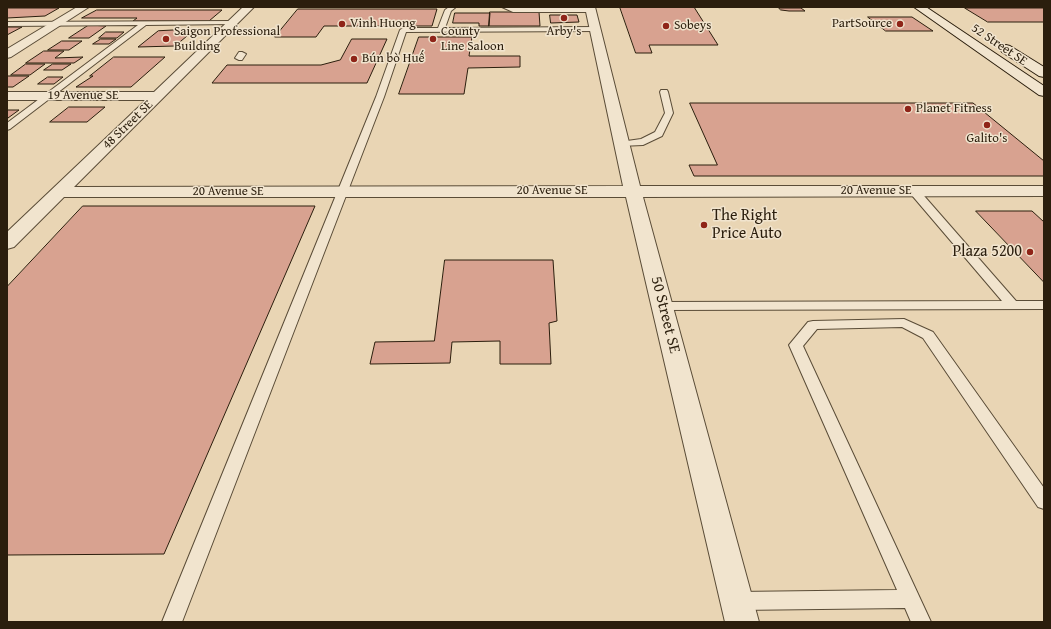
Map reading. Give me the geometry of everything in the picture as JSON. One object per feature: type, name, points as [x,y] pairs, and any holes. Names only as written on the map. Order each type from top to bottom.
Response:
[{"type":"street","points":[[7,54],[84,7]]},
{"type":"street","name":"48 Street SE","points":[[7,243],[249,7]]},
{"type":"street","name":"52 Street SE","points":[[919,7],[1044,92]]},
{"type":"street","name":"50 Street SE","points":[[593,17],[633,192],[742,622]]},
{"type":"street","name":"52 Street SE","points":[[999,44],[1044,73]]},
{"type":"street","name":"19 Avenue SE","points":[[7,96],[159,96]]},
{"type":"street","name":"20 Avenue SE","points":[[60,192],[1044,191]]},
{"type":"lane","points":[[441,29],[448,10],[454,7]]},
{"type":"lane","points":[[505,7],[543,16],[556,8],[593,17]]},
{"type":"lane","points":[[543,16],[547,24],[593,17]]},
{"type":"lane","points":[[172,622],[343,192],[380,97],[403,30],[441,29],[593,17]]},
{"type":"lane","points":[[7,24],[233,23]]},
{"type":"lane","points":[[7,127],[144,24]]},
{"type":"lane","points":[[622,144],[643,142],[659,134],[670,112],[664,92]]},
{"type":"lane","points":[[914,191],[1013,306]]},
{"type":"lane","points":[[663,306],[1044,305]]},
{"type":"lane","points":[[921,622],[796,345],[813,325],[904,323],[928,335],[1044,502]]},
{"type":"lane","points":[[736,601],[911,599]]},
{"type":"building","name":"Sobeys","points":[[620,7],[694,7],[718,45],[649,45],[652,53],[636,53]]},
{"type":"building","points":[[7,8],[59,8],[45,16],[7,18]]},
{"type":"building","points":[[779,8],[801,8],[805,11],[789,11],[781,10]]},
{"type":"building","points":[[965,8],[1044,8],[1044,22],[988,22]]},
{"type":"building","points":[[298,9],[437,9],[432,26],[324,26],[316,37],[275,37]]},
{"type":"building","points":[[97,10],[222,10],[209,21],[133,21],[137,18],[82,18]]},
{"type":"building","points":[[490,12],[539,12],[540,26],[489,26]]},
{"type":"building","points":[[455,13],[490,13],[489,26],[479,26],[479,23],[453,23]]},
{"type":"building","name":"Arby's","points":[[550,15],[577,15],[579,22],[551,23]]},
{"type":"building","name":"PartSource","points":[[868,17],[912,17],[933,31],[886,31]]},
{"type":"building","points":[[89,25],[106,26],[89,38],[69,38]]},
{"type":"building","points":[[7,27],[22,27],[7,35]]},
{"type":"building","name":"Saigon Professional Building","points":[[158,31],[193,31],[175,46],[138,47]]},
{"type":"building","points":[[106,32],[124,32],[117,38],[99,38]]},
{"type":"building","points":[[419,37],[472,37],[469,56],[520,56],[520,67],[468,68],[464,94],[399,94]]},
{"type":"building","points":[[101,39],[116,39],[109,44],[93,44]]},
{"type":"building","points":[[352,39],[387,39],[367,83],[212,83],[227,65],[321,65],[340,60]]},
{"type":"building","points":[[62,41],[82,41],[69,50],[48,50]]},
{"type":"building","points":[[44,51],[64,51],[55,58],[83,57],[74,63],[26,63]]},
{"type":"building","points":[[114,57],[165,57],[131,87],[76,87],[93,76],[90,76]]},
{"type":"building","points":[[26,64],[45,64],[30,75],[11,75]]},
{"type":"building","points":[[53,64],[71,64],[62,70],[44,70]]},
{"type":"building","points":[[8,76],[29,76],[13,87],[7,87]]},
{"type":"building","points":[[48,77],[63,77],[54,84],[38,84]]},
{"type":"building","points":[[690,103],[973,103],[1044,161],[1044,176],[694,176],[689,165],[717,165]]},
{"type":"building","points":[[69,107],[105,107],[87,122],[50,122]]},
{"type":"building","points":[[7,110],[19,110],[8,118]]},
{"type":"building","points":[[83,206],[315,206],[164,554],[7,555],[7,287]]},
{"type":"building","name":"Plaza 5200","points":[[976,211],[1032,211],[1044,222],[1044,282]]},
{"type":"building","points":[[445,260],[553,260],[557,321],[549,323],[551,364],[500,364],[500,341],[452,342],[450,363],[370,364],[375,342],[434,341]]},
{"type":"place","name":"Arby's","points":[[564,18]]},
{"type":"place","name":"Vinh Huong","points":[[342,24]]},
{"type":"place","name":"PartSource","points":[[900,24]]},
{"type":"place","name":"Sobeys","points":[[666,26]]},
{"type":"place","name":"Saigon Professional Building","points":[[166,39]]},
{"type":"place","name":"County Line Saloon","points":[[433,39]]},
{"type":"place","name":"Bún bò Huế","points":[[354,59]]},
{"type":"place","name":"Planet Fitness","points":[[908,109]]},
{"type":"place","name":"Galito's","points":[[987,125]]},
{"type":"place","name":"The Right Price Auto","points":[[704,225]]},
{"type":"place","name":"Plaza 5200","points":[[1030,252]]}]
